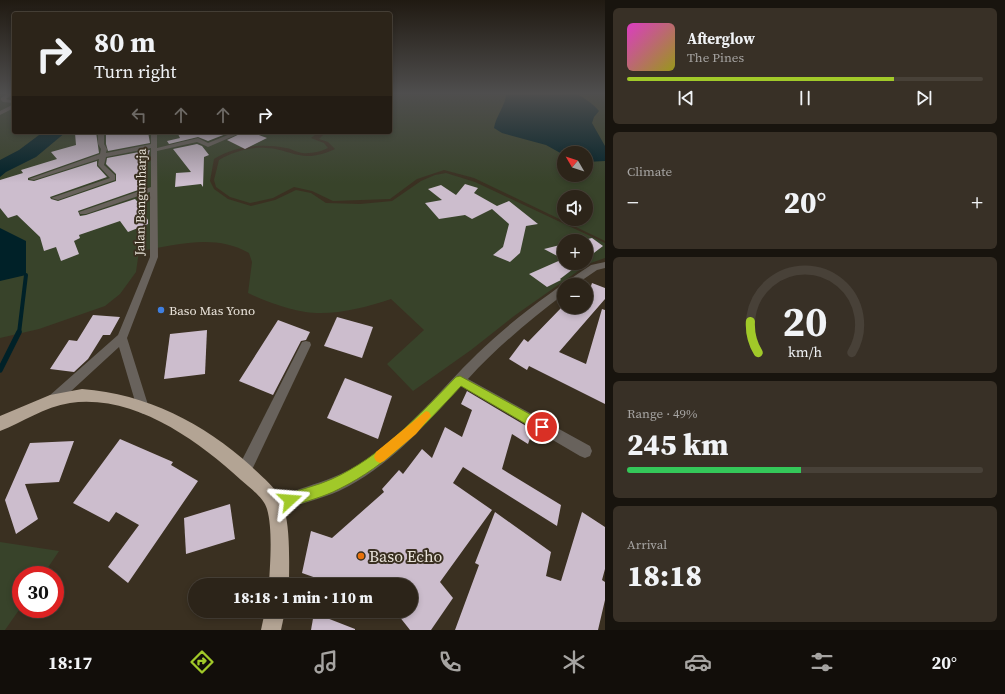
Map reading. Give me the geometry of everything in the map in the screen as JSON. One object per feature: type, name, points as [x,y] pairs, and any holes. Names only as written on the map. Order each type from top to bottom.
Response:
[{"type":"highway","points":[[0,424],[53,400],[82,396],[107,398],[143,408],[191,430],[231,458],[262,487],[275,505],[281,556],[279,578]]},
{"type":"highway","points":[[271,630],[274,618]]},
{"type":"street","points":[[54,198],[113,179],[113,176],[101,165],[104,149],[101,144],[101,134]]},
{"type":"street","name":"Jalan Bangunharja","points":[[122,338],[154,257],[154,134]]},
{"type":"street","points":[[32,179],[104,155],[198,140],[208,145],[233,134]]},
{"type":"street","points":[[83,212],[155,188]]},
{"type":"street","points":[[579,278],[594,268],[605,265]]},
{"type":"street","points":[[275,505],[335,485],[372,464],[412,430],[481,357],[521,321],[557,294]]},
{"type":"street","points":[[53,400],[122,338],[143,408]]},
{"type":"street","points":[[244,471],[306,345]]},
{"type":"street","points":[[460,380],[585,451]]},
{"type":"green space","points":[[0,123],[12,123],[12,134],[316,134],[311,138],[324,143],[328,148],[309,153],[296,152],[288,148],[268,146],[240,148],[231,151],[214,159],[210,181],[214,189],[228,199],[251,206],[275,200],[296,190],[311,193],[326,203],[360,204],[392,201],[421,181],[435,175],[446,173],[475,182],[557,220],[557,226],[569,226],[586,234],[557,234],[557,270],[579,270],[568,278],[557,278],[557,286],[413,391],[387,364],[424,330],[391,299],[373,305],[325,313],[300,311],[263,300],[248,293],[252,262],[249,253],[223,243],[195,242],[139,251],[136,272],[120,294],[105,306],[39,329],[0,338]]},
{"type":"green space","points":[[392,123],[605,123],[605,241],[574,226],[593,226],[593,190],[557,190],[557,218],[474,178],[444,170],[417,179],[390,199],[333,201],[312,191],[294,187],[273,198],[250,203],[230,197],[216,187],[214,180],[219,160],[236,152],[253,148],[266,148],[304,156],[313,156],[335,149],[328,142],[319,139],[324,134],[392,134]]},
{"type":"green space","points":[[593,237],[605,243],[605,258],[593,262]]},
{"type":"green space","points":[[0,542],[59,551],[49,566],[12,566],[12,618],[13,618],[5,630],[0,630]]},
{"type":"water","points":[[496,123],[592,123],[605,146],[605,161],[593,162],[593,146],[557,146],[557,151],[546,145],[502,133],[494,128]]},
{"type":"water","points":[[40,134],[64,134],[36,157],[6,172],[0,177],[0,160],[19,150]]},
{"type":"water","points":[[0,228],[26,241],[26,275],[0,281]]},
{"type":"building","points":[[75,134],[96,134],[99,153],[28,178],[28,180],[34,181],[97,161],[97,166],[107,177],[50,197],[51,199],[58,201],[116,181],[116,174],[106,164],[107,158],[150,150],[144,167],[143,177],[145,182],[138,184],[141,189],[78,211],[80,216],[86,215],[135,199],[144,209],[141,210],[148,220],[148,224],[128,232],[120,221],[79,235],[80,238],[74,241],[79,254],[61,261],[56,247],[44,251],[40,237],[17,215],[8,218],[0,208],[0,180],[23,173],[21,170],[57,159],[51,152],[76,145]]},
{"type":"building","points":[[106,134],[148,134],[150,143],[108,151]]},
{"type":"building","points":[[178,134],[226,134],[208,141],[198,137],[169,144],[167,141],[180,138]]},
{"type":"building","points":[[240,134],[256,134],[267,138],[245,149],[227,140]]},
{"type":"building","points":[[197,144],[202,146],[209,155],[204,157],[203,187],[201,184],[175,187],[176,173],[191,172],[173,149]]},
{"type":"building","points":[[465,184],[478,188],[474,193],[497,206],[509,201],[538,224],[526,226],[520,253],[510,262],[493,255],[503,247],[509,224],[492,209],[472,219],[465,215],[439,219],[425,203],[442,200],[428,189],[441,185],[456,195]]},
{"type":"building","points":[[593,239],[603,246],[593,254]]},
{"type":"building","points":[[557,246],[557,256],[544,249]]},
{"type":"building","points":[[557,262],[557,270],[572,270],[561,278],[557,278],[557,282],[547,287],[529,274]]},
{"type":"building","points":[[593,283],[605,288],[605,299],[593,313]]},
{"type":"building","points":[[602,309],[605,310],[605,404],[529,366],[527,370],[509,359],[524,339],[528,342],[557,312],[557,314],[592,314],[559,352],[586,364]]},
{"type":"building","points":[[93,315],[120,317],[110,335],[103,335],[88,359],[74,372],[50,369],[69,340],[77,341]]},
{"type":"building","points":[[337,317],[373,327],[362,358],[324,346]]},
{"type":"building","points":[[278,320],[310,332],[306,340],[301,341],[273,395],[239,381]]},
{"type":"building","points":[[207,330],[205,374],[164,379],[170,334]]},
{"type":"building","points":[[345,378],[392,396],[378,439],[327,418]]},
{"type":"building","points":[[467,391],[533,430],[528,444],[512,434],[502,469],[561,505],[557,526],[463,467],[453,483],[492,510],[440,582],[453,598],[431,630],[410,630],[401,618],[418,618],[418,578],[316,578],[302,573],[311,531],[332,538],[384,492],[382,489],[399,470],[403,474],[422,449],[432,458],[445,427],[462,437],[472,410],[461,404]]},
{"type":"building","points":[[120,439],[173,462],[171,465],[198,481],[128,583],[108,567],[139,525],[116,512],[109,522],[73,503]]},
{"type":"building","points":[[74,441],[59,482],[25,484],[38,519],[16,534],[5,500],[30,443]]},
{"type":"building","points":[[230,504],[235,539],[186,554],[184,518]]},
{"type":"building","points":[[495,512],[551,552],[546,576],[561,581],[582,512],[605,527],[605,569],[602,580],[605,582],[605,600],[598,630],[455,630],[479,565],[475,563]]},
{"type":"building","points":[[313,618],[327,618],[355,629],[355,630],[311,630]]},
{"type":"waterway","points":[[19,333],[26,275]]},
{"type":"waterway","points":[[0,370],[19,332]]},
{"type":"slow traffic","points":[[380,457],[426,416]]},
{"type":"place","name":"Baso Mas Yono","points":[[161,310]]},
{"type":"place","name":"Baso Echo","points":[[361,556]]},
{"type":"route","points":[[290,500],[335,485],[372,464],[412,430],[460,380],[542,427]]}]
